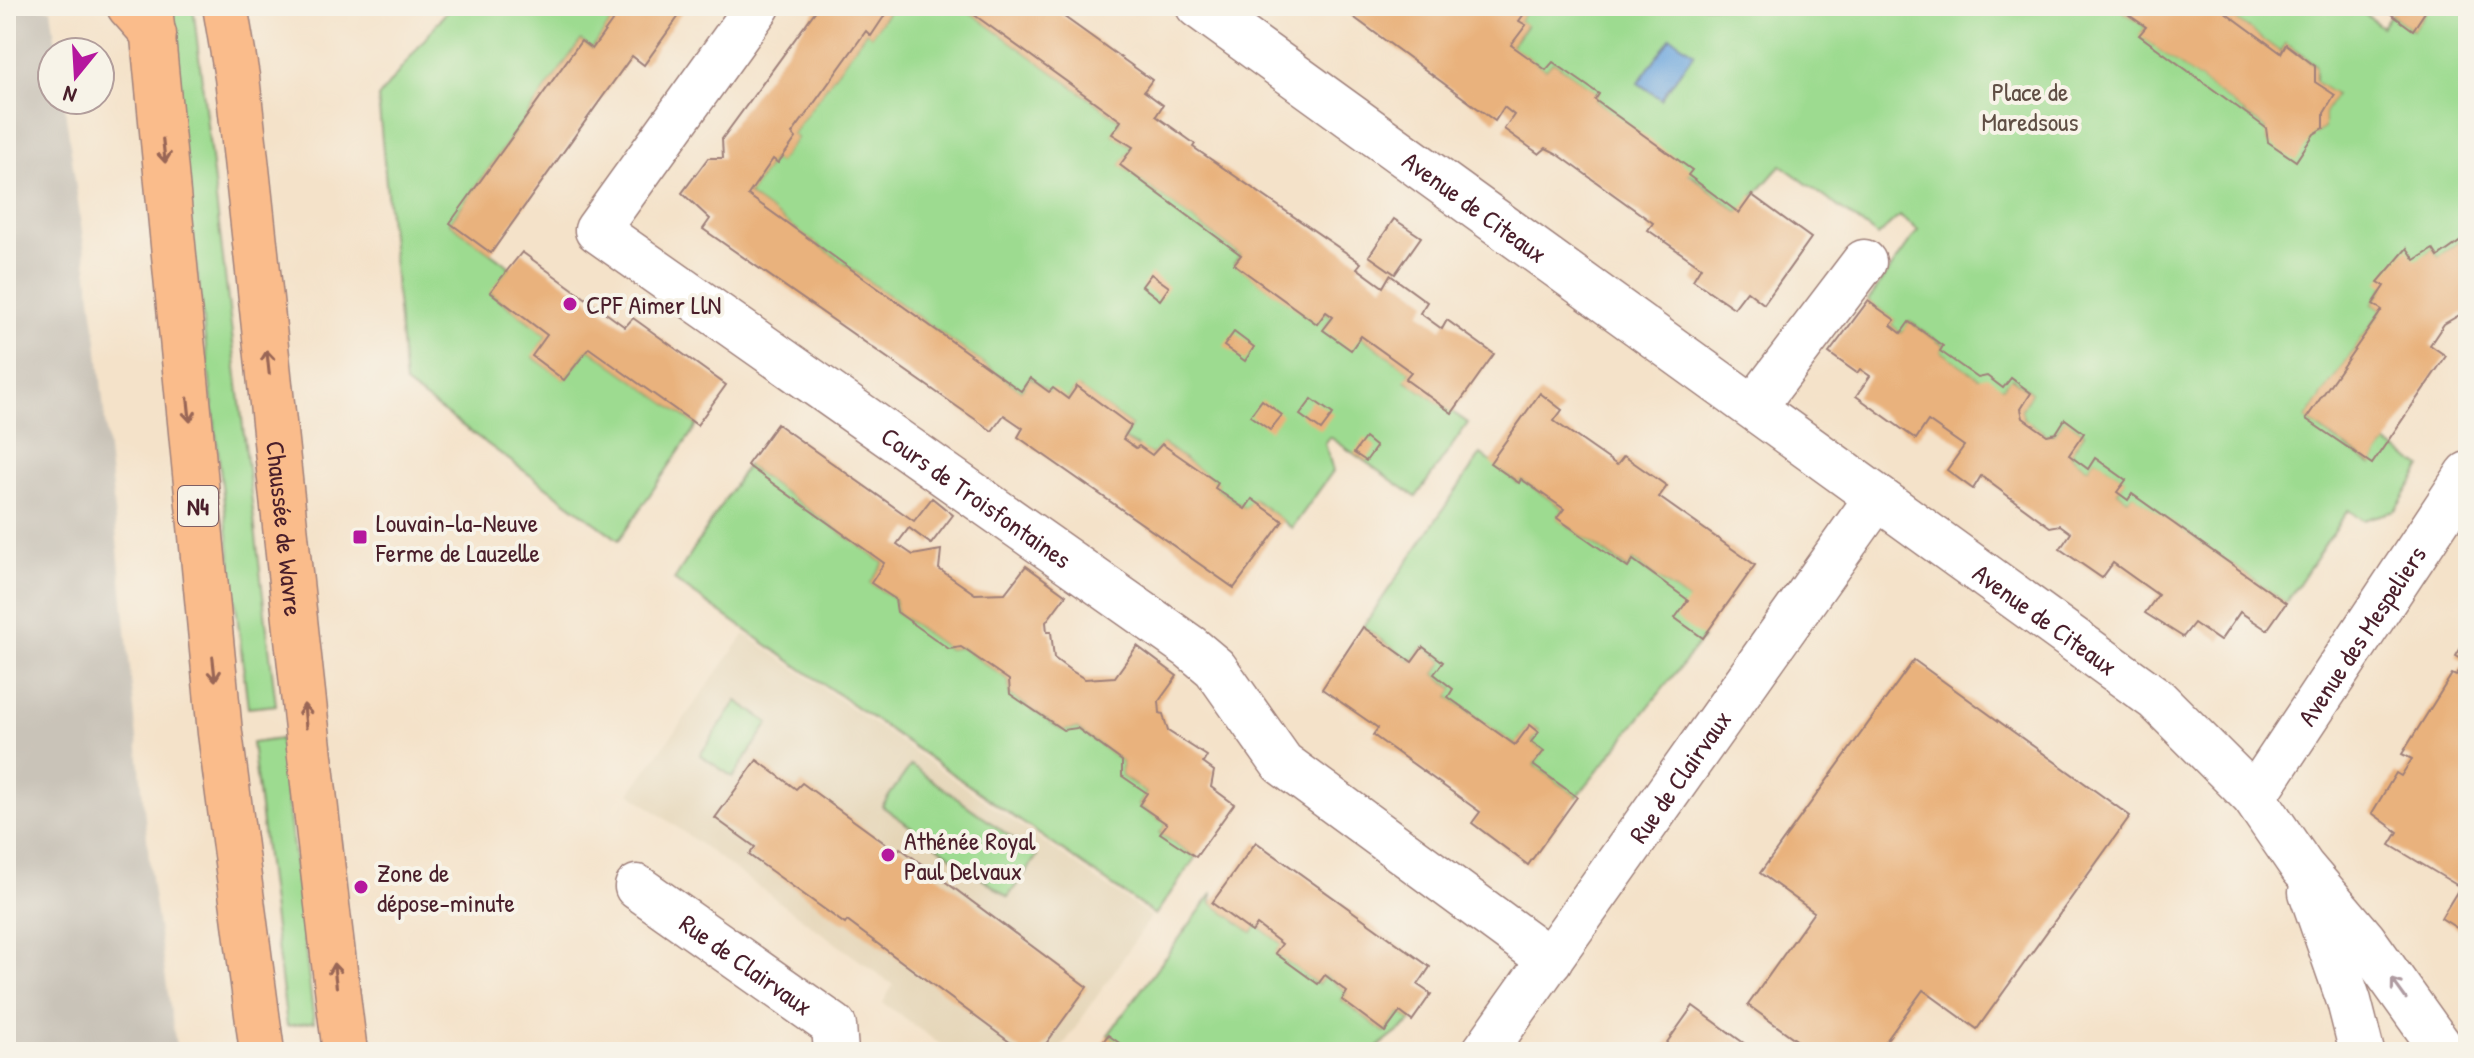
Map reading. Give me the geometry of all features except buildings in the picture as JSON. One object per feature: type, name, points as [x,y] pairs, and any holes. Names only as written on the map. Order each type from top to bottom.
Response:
[{"type":"main road","name":"Chaussée de Wavre","points":[[225,6],[237,77],[311,782],[345,1052]]},
{"type":"main road","points":[[237,77],[259,6]]},
{"type":"main road","name":"N4","points":[[147,30],[220,733],[262,1052]]},
{"type":"street","name":"Cours de Troisfontaines","points":[[758,6],[597,230],[1190,647],[1215,668],[1282,763],[1550,960]]},
{"type":"street","name":"Avenue de Citeaux","points":[[1198,6],[2156,699],[2254,797],[2302,867],[2364,940],[2444,1052]]},
{"type":"street","points":[[1754,407],[1864,262]]},
{"type":"street","name":"Avenue des Mespeliers","points":[[2254,797],[2468,474]]},
{"type":"street","name":"Rue de Clairvaux","points":[[1484,1052],[1876,499]]},
{"type":"street","name":"Avenue de Citeaux","points":[[2302,867],[2349,1001],[2362,1052]]},
{"type":"street","name":"Rue de Clairvaux","points":[[637,887],[834,1026],[836,1052]]},
{"type":"shaded area","points":[[6,6],[51,9],[55,36],[36,36],[36,116],[66,116],[97,341],[152,888],[177,1052],[6,1052]]},
{"type":"shaded area","name":"Athénée Royal Paul Delvaux","points":[[745,634],[1151,917],[1059,1052],[951,1052],[883,1003],[893,985],[630,793]]},
{"type":"green space","points":[[166,6],[193,6],[276,705],[248,708]]},
{"type":"green space","points":[[451,6],[623,6],[592,49],[581,41],[450,223],[510,267],[491,293],[547,335],[533,357],[564,379],[589,348],[697,425],[619,540],[405,384],[378,98]]},
{"type":"green space","points":[[886,6],[962,6],[1121,121],[1113,134],[1133,147],[1121,165],[1241,255],[1234,263],[1317,323],[1326,312],[1333,317],[1324,329],[1361,336],[1411,372],[1406,380],[1468,423],[1416,497],[1330,437],[1325,443],[1333,471],[1292,528],[1253,499],[1245,509],[1215,488],[1217,483],[1163,444],[1152,455],[1123,439],[1131,426],[1077,387],[1068,399],[1049,392],[1030,378],[1021,391],[748,195],[773,159],[778,162],[796,138],[792,134],[866,31],[871,35],[889,10]]},
{"type":"green space","name":"Place de Maredsous","points":[[1515,6],[2116,6],[2146,27],[2140,35],[2266,128],[2268,142],[2314,134],[2324,128],[2324,113],[2335,95],[2315,82],[2315,65],[2286,44],[2281,53],[2217,6],[2354,6],[2382,27],[2391,14],[2413,30],[2429,6],[2468,7],[2468,236],[2438,257],[2433,249],[2385,286],[2373,304],[2382,310],[2306,419],[2371,464],[2386,443],[2422,467],[2395,511],[2363,520],[2348,510],[2286,603],[2132,495],[2128,500],[2117,492],[2125,480],[2095,459],[2088,469],[2069,455],[2084,433],[2065,420],[2056,433],[2047,435],[2023,418],[2021,409],[2031,393],[2012,378],[2003,388],[1978,378],[1940,351],[1943,345],[1910,322],[1901,333],[1891,325],[1894,320],[1868,301],[1918,230],[1899,216],[1878,236],[1781,165],[1739,213],[1595,100],[1598,94],[1553,62],[1546,70],[1511,46],[1526,26],[1519,21],[1524,13]]},
{"type":"green space","points":[[1481,454],[1518,483],[1521,479],[1564,509],[1558,518],[1627,568],[1633,560],[1688,600],[1703,638],[1577,797],[1533,765],[1543,751],[1531,742],[1539,731],[1530,726],[1515,745],[1448,697],[1453,689],[1434,674],[1443,662],[1423,647],[1412,662],[1363,627]]},
{"type":"green space","points":[[747,465],[884,563],[871,583],[895,599],[897,612],[949,649],[961,647],[1009,680],[1010,694],[1062,730],[1077,728],[1122,761],[1122,776],[1147,793],[1139,805],[1167,824],[1160,833],[1196,857],[1155,915],[674,580]]},
{"type":"green space","points":[[737,701],[769,723],[733,777],[700,755]]},
{"type":"green space","points":[[280,739],[314,1022],[287,1026],[252,743]]},
{"type":"green space","points":[[911,765],[1037,856],[1008,897],[882,806]]},
{"type":"green space","points":[[1212,894],[1212,903],[1252,932],[1257,925],[1282,944],[1276,953],[1318,984],[1325,975],[1347,992],[1342,1000],[1385,1032],[1400,1012],[1412,1021],[1372,1052],[1132,1052],[1108,1035]]},
{"type":"water","points":[[1671,37],[1694,53],[1661,99],[1638,83]]},
{"type":"place","name":"CPF Aimer LlN","points":[[570,304]]},
{"type":"place","name":"Louvain-la-Neuve Ferme de Lauzelle","points":[[360,537]]},
{"type":"place","name":"Athénée Royal Paul Delvaux","points":[[888,855]]},
{"type":"place","name":"Zone de dépose-minute","points":[[361,887]]}]
